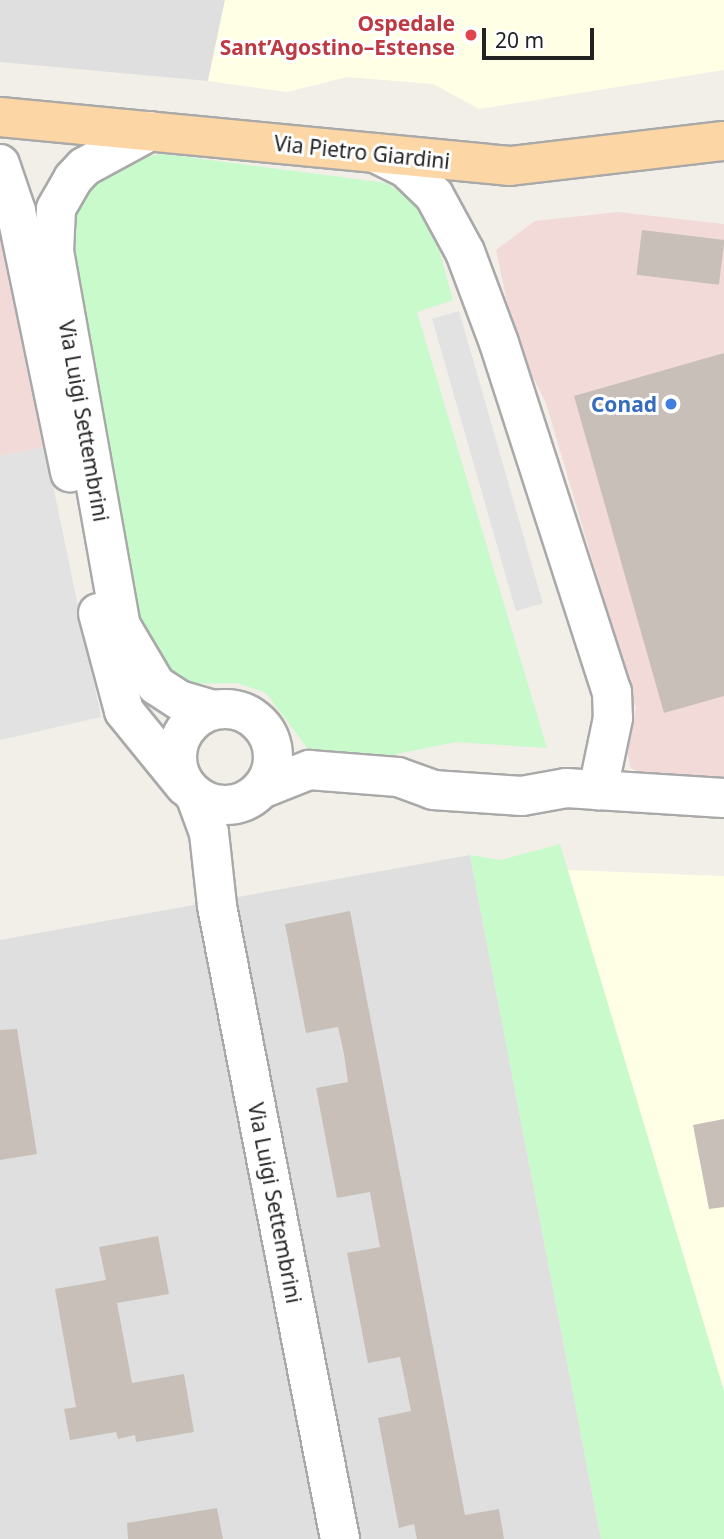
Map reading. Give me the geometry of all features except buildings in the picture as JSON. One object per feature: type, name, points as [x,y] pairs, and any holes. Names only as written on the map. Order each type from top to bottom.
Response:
[{"type":"main road","name":"Via Pietro Giardini","points":[[0,117],[510,166],[724,141]]},
{"type":"street","name":"Via Luigi Settembrini","points":[[150,131],[84,167],[73,179],[56,209],[54,251],[121,626],[156,685],[179,700],[213,710]]},
{"type":"street","points":[[374,153],[406,168],[434,195],[465,252],[612,692],[613,718],[582,789]]},
{"type":"street","name":"Via Luigi Settembrini","points":[[0,164],[16,211],[111,677],[139,732],[190,791],[215,866],[217,906],[340,1539]]},
{"type":"street","points":[[309,770],[270,739],[241,711],[213,710],[187,726],[179,740],[176,755],[190,791],[222,806],[309,770],[398,777],[433,790],[471,793],[522,796],[582,789],[724,798]]},
{"type":"street","points":[[215,866],[272,766],[270,739]]},
{"type":"shaded area","points":[[0,0],[225,0],[208,81],[0,62]]},
{"type":"shaded area","name":"Ospedale Sant’Agostino–Estense","points":[[225,0],[724,0],[724,70],[479,109],[433,84],[347,77],[287,92],[208,81]]},
{"type":"shaded area","points":[[0,202],[45,447],[0,456]]},
{"type":"shaded area","points":[[618,212],[724,224],[724,781],[645,775],[631,768],[627,753],[636,708],[546,403],[516,344],[496,250],[535,221]]},
{"type":"shaded area","points":[[459,311],[543,603],[516,611],[432,319]]},
{"type":"shaded area","points":[[45,447],[101,717],[0,740],[0,456]]},
{"type":"shaded area","points":[[470,855],[601,1539],[0,1539],[0,940]]},
{"type":"shaded area","points":[[567,870],[724,876],[724,1391]]},
{"type":"green space","points":[[164,154],[387,183],[415,203],[432,225],[453,300],[417,312],[547,748],[456,742],[387,756],[308,749],[266,693],[237,683],[180,684],[128,615],[68,244],[71,209],[95,180],[129,159]]},
{"type":"green space","points":[[560,844],[724,1391],[724,1539],[601,1539],[470,855],[501,860]]},
{"type":"place","name":"Ospedale Sant’Agostino–Estense","points":[[471,35]]},
{"type":"place","name":"Conad","points":[[671,404]]}]
